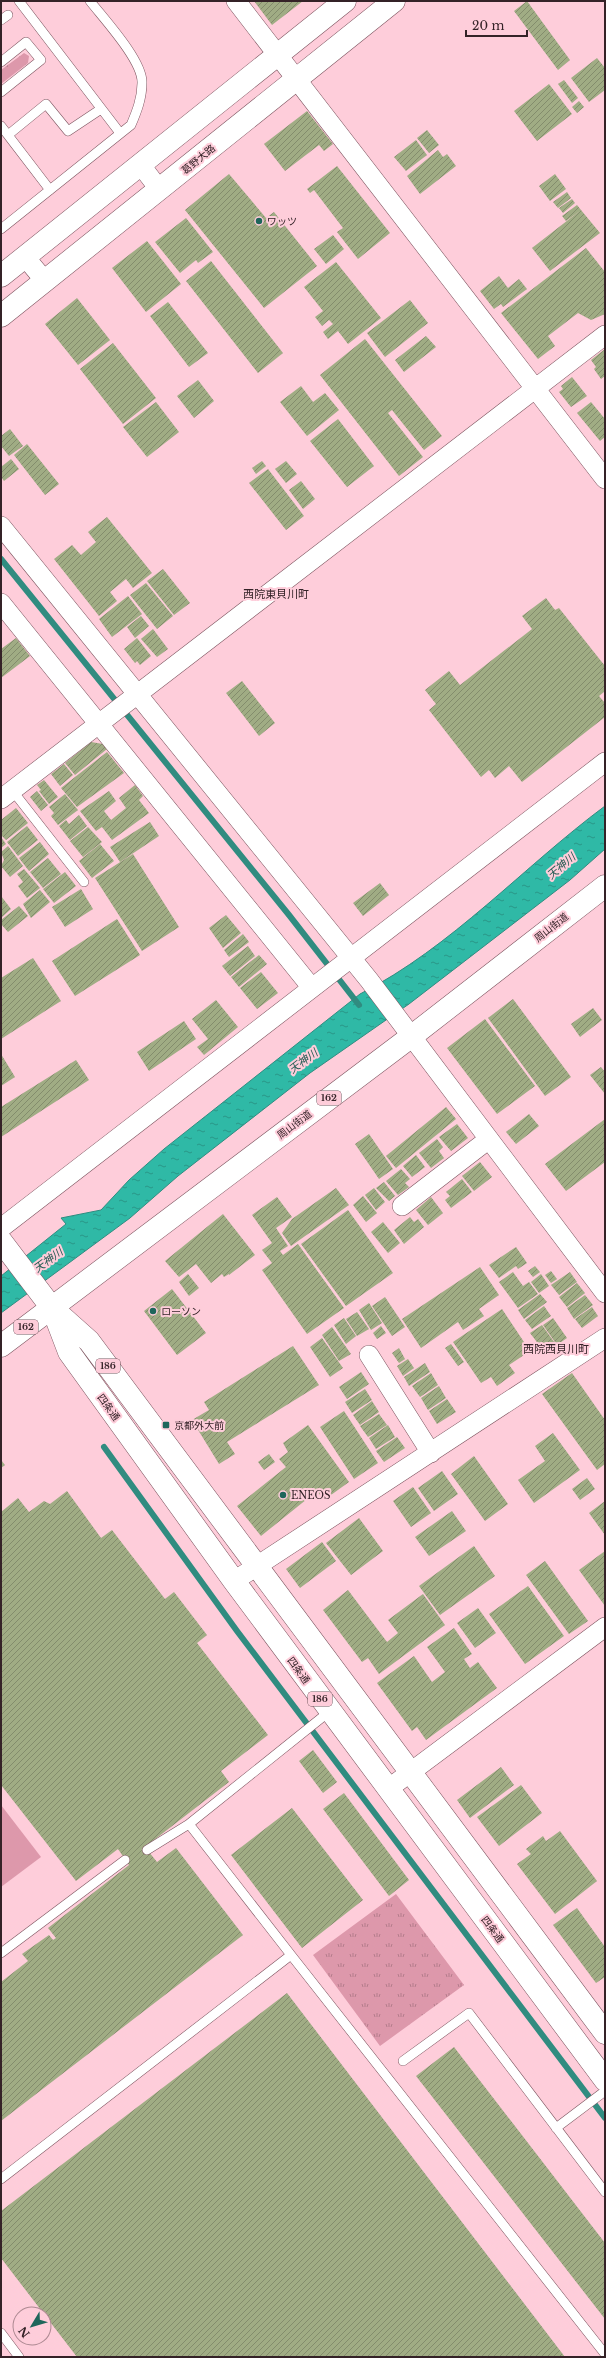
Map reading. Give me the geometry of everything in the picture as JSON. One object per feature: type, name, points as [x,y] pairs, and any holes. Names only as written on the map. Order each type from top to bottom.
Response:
[{"type":"main road","points":[[1,276],[345,1]]},
{"type":"main road","name":"葛野大路","points":[[1,316],[394,1]]},
{"type":"main road","name":"周山街道","points":[[1,1346],[46,1300],[412,1036],[605,886]]},
{"type":"main road","name":"四条通","points":[[7,1250],[46,1300],[87,1339],[605,2033]]},
{"type":"main road","name":"四条通","points":[[46,1300],[69,1352],[234,1581],[322,1717],[388,1789],[605,2080]]},
{"type":"street","points":[[236,1],[605,479]]},
{"type":"street","points":[[140,164],[159,189]]},
{"type":"street","points":[[25,257],[45,281]]},
{"type":"street","points":[[7,794],[605,335]]},
{"type":"street","points":[[1,526],[138,694],[348,961],[369,980],[399,1018],[605,1293]]},
{"type":"street","points":[[1,603],[99,724],[316,985]]},
{"type":"street","points":[[1,1228],[605,762]]},
{"type":"street","points":[[402,1206],[489,1139]]},
{"type":"street","points":[[234,1581],[605,1338]]},
{"type":"street","points":[[369,1355],[431,1453]]},
{"type":"street","points":[[388,1789],[605,1627]]},
{"type":"lane","points":[[19,1],[120,133]]},
{"type":"lane","points":[[1,229],[130,125],[136,112],[142,82],[134,58],[90,1]]},
{"type":"lane","points":[[1,49],[4,59],[26,42],[41,60],[1,92]]},
{"type":"lane","points":[[8,135],[46,104],[68,131],[101,109]]},
{"type":"lane","points":[[1,126],[50,190]]},
{"type":"lane","points":[[7,794],[84,882]]},
{"type":"lane","points":[[147,1850],[189,1824],[322,1717]]},
{"type":"lane","points":[[189,1824],[605,2354]]},
{"type":"lane","points":[[1,1953],[125,1860]]},
{"type":"lane","points":[[1,2179],[291,1955]]},
{"type":"lane","points":[[403,2062],[469,2013],[605,2192]]},
{"type":"lane","points":[[556,2128],[605,2091]]},
{"type":"lane","points":[[1,2333],[19,2357]]},
{"type":"green space","points":[[24,53],[29,56],[28,63],[1,84],[1,70]]},
{"type":"green space","points":[[1,1805],[41,1857],[1,1887]]},
{"type":"green space","points":[[396,1894],[464,1985],[380,2046],[313,1955]]},
{"type":"water","name":"天神川","points":[[605,806],[605,849],[570,880],[409,1004],[310,1073],[178,1176],[130,1218],[1,1313],[1,1276],[66,1224],[61,1218],[101,1210],[129,1180],[164,1149],[360,994],[394,975],[456,930],[545,854]]},
{"type":"building","points":[[254,1],[303,1],[272,25]]},
{"type":"building","points":[[527,1],[570,60],[558,70],[514,11]]},
{"type":"building","points":[[597,58],[605,68],[605,90],[589,102],[571,78]]},
{"type":"building","points":[[564,80],[578,98],[572,103],[558,84]]},
{"type":"building","points":[[549,84],[572,114],[537,141],[514,111]]},
{"type":"building","points":[[579,101],[584,107],[577,113],[572,107]]},
{"type":"building","points":[[307,111],[333,144],[324,151],[319,145],[285,171],[264,144]]},
{"type":"building","points":[[427,130],[439,145],[429,153],[417,138]]},
{"type":"building","points":[[416,140],[427,155],[406,171],[394,157]]},
{"type":"building","points":[[438,150],[443,157],[447,154],[456,166],[420,194],[407,176]]},
{"type":"building","points":[[337,166],[390,233],[358,259],[337,232],[343,228],[314,190],[310,193],[307,189]]},
{"type":"building","name":"ワッツ","points":[[229,174],[266,218],[274,212],[317,266],[264,308],[185,210]]},
{"type":"building","points":[[555,174],[566,189],[550,201],[539,186]]},
{"type":"building","points":[[567,192],[571,198],[558,208],[553,202]]},
{"type":"building","points":[[572,199],[575,203],[563,213],[559,208]]},
{"type":"building","points":[[577,205],[581,210],[566,221],[562,216]]},
{"type":"building","points":[[581,210],[600,233],[550,271],[532,248]]},
{"type":"building","points":[[186,218],[213,252],[198,263],[196,260],[180,273],[155,242]]},
{"type":"building","points":[[333,235],[344,249],[326,264],[314,249]]},
{"type":"building","points":[[147,241],[181,284],[146,312],[112,268]]},
{"type":"building","points":[[586,248],[605,272],[605,314],[591,320],[578,313],[548,336],[555,346],[538,359],[501,313]]},
{"type":"building","points":[[211,261],[283,353],[258,373],[186,281]]},
{"type":"building","points":[[336,262],[381,318],[348,344],[338,331],[328,339],[323,332],[333,324],[329,320],[322,326],[315,317],[323,311],[304,287]]},
{"type":"building","points":[[499,276],[508,288],[519,279],[527,289],[503,307],[501,304],[494,309],[480,291]]},
{"type":"building","points":[[77,298],[110,340],[78,365],[45,324]]},
{"type":"building","points":[[410,300],[428,323],[385,357],[367,333]]},
{"type":"building","points":[[168,302],[208,353],[189,367],[150,316]]},
{"type":"building","points":[[426,336],[436,347],[404,372],[395,360]]},
{"type":"building","points":[[365,339],[442,436],[424,450],[392,410],[388,413],[423,457],[399,476],[320,375]]},
{"type":"building","points":[[113,343],[156,398],[123,424],[80,369]]},
{"type":"building","points":[[605,349],[605,376],[601,379],[594,369],[596,367],[591,360]]},
{"type":"building","points":[[572,377],[587,396],[571,407],[559,392],[563,389],[561,386]]},
{"type":"building","points":[[198,380],[214,401],[194,418],[177,396]]},
{"type":"building","points":[[301,386],[313,402],[325,393],[339,410],[307,436],[280,402]]},
{"type":"building","points":[[156,402],[179,432],[147,457],[123,427]]},
{"type":"building","points":[[591,402],[605,419],[605,437],[600,441],[577,413]]},
{"type":"building","points":[[338,419],[374,466],[347,487],[310,441]]},
{"type":"building","points":[[10,429],[23,446],[9,456],[1,446],[1,436]]},
{"type":"building","points":[[27,444],[59,484],[45,495],[14,455]]},
{"type":"building","points":[[11,459],[19,469],[4,481],[1,477],[1,467]]},
{"type":"building","points":[[262,461],[266,466],[256,474],[252,468]]},
{"type":"building","points":[[286,461],[297,474],[286,483],[275,469]]},
{"type":"building","points":[[268,469],[304,516],[286,530],[249,483]]},
{"type":"building","points":[[301,481],[315,499],[303,509],[289,490]]},
{"type":"building","points":[[107,517],[152,573],[133,588],[126,579],[110,592],[117,601],[99,616],[54,559],[72,545],[81,555],[96,542],[88,532]]},
{"type":"building","points":[[163,569],[190,603],[174,615],[147,581]]},
{"type":"building","points":[[146,583],[173,616],[157,629],[130,595]]},
{"type":"building","points":[[128,596],[142,614],[112,637],[99,619]]},
{"type":"building","points":[[546,598],[555,610],[559,608],[605,666],[605,691],[599,696],[605,703],[605,717],[522,782],[509,766],[495,778],[489,770],[481,777],[429,710],[436,704],[425,690],[449,671],[460,685],[532,629],[522,616]]},
{"type":"building","points":[[141,616],[149,626],[135,638],[127,627]]},
{"type":"building","points":[[153,629],[168,649],[157,657],[141,639]]},
{"type":"building","points":[[16,638],[30,656],[1,678],[1,649]]},
{"type":"building","points":[[137,638],[151,656],[140,665],[137,661],[135,663],[124,649]]},
{"type":"building","points":[[242,681],[275,723],[259,736],[226,693]]},
{"type":"building","points":[[91,742],[103,744],[107,749],[75,775],[65,763]]},
{"type":"building","points":[[107,752],[124,773],[77,807],[61,788]]},
{"type":"building","points":[[64,764],[73,775],[60,786],[51,774]]},
{"type":"building","points":[[44,780],[58,797],[49,804],[39,791],[41,790],[37,785]]},
{"type":"building","points":[[135,785],[143,796],[139,800],[149,813],[112,840],[102,827],[96,831],[80,811],[109,791],[116,801],[104,811],[111,820],[126,808],[119,798]]},
{"type":"building","points":[[37,791],[48,805],[41,811],[30,797]]},
{"type":"building","points":[[65,794],[78,810],[58,825],[51,816],[54,813],[49,807]]},
{"type":"building","points":[[16,808],[28,823],[6,840],[1,835],[1,820]]},
{"type":"building","points":[[79,815],[87,826],[70,840],[59,826],[66,820],[69,824]]},
{"type":"building","points":[[150,822],[159,836],[120,862],[110,847]]},
{"type":"building","points":[[27,826],[38,840],[18,856],[7,842]]},
{"type":"building","points":[[88,827],[102,842],[83,857],[70,841]]},
{"type":"building","points":[[1,837],[6,844],[1,848]]},
{"type":"building","points":[[40,842],[49,854],[29,871],[19,858]]},
{"type":"building","points":[[100,844],[114,861],[92,878],[79,861]]},
{"type":"building","points":[[8,846],[23,866],[10,877],[1,866],[4,860],[1,852]]},
{"type":"building","points":[[133,854],[179,927],[142,951],[95,878]]},
{"type":"building","points":[[48,858],[61,874],[43,888],[30,872]]},
{"type":"building","points":[[24,869],[40,888],[27,898],[18,886],[23,882],[17,874]]},
{"type":"building","points":[[65,872],[76,886],[54,903],[43,889]]},
{"type":"building","points":[[380,883],[389,895],[363,916],[353,903]]},
{"type":"building","points":[[81,889],[93,909],[65,927],[52,907]]},
{"type":"building","points":[[40,890],[50,902],[31,918],[23,904]]},
{"type":"building","points":[[1,896],[11,909],[1,918]]},
{"type":"building","points":[[19,906],[28,916],[8,932],[1,924],[1,920]]},
{"type":"building","points":[[226,915],[241,933],[223,948],[209,928]]},
{"type":"building","points":[[117,919],[140,955],[75,996],[52,961]]},
{"type":"building","points":[[243,934],[249,942],[229,957],[224,950]]},
{"type":"building","points":[[248,946],[255,956],[230,976],[222,966]]},
{"type":"building","points":[[259,955],[267,964],[239,987],[231,977]]},
{"type":"building","points":[[33,958],[61,1001],[1,1039],[1,978]]},
{"type":"building","points":[[261,972],[278,993],[257,1009],[240,988]]},
{"type":"building","points":[[513,999],[571,1077],[545,1096],[488,1018]]},
{"type":"building","points":[[216,1000],[238,1027],[204,1055],[197,1047],[208,1039],[192,1019]]},
{"type":"building","points":[[593,1008],[602,1020],[580,1037],[571,1024]]},
{"type":"building","points":[[485,1019],[535,1086],[497,1114],[447,1048]]},
{"type":"building","points":[[184,1021],[196,1039],[149,1071],[137,1052]]},
{"type":"building","points":[[1,1054],[15,1077],[1,1086]]},
{"type":"building","points":[[76,1060],[89,1080],[1,1137],[1,1107]]},
{"type":"building","points":[[601,1067],[605,1072],[605,1094],[590,1075]]},
{"type":"building","points":[[446,1107],[456,1119],[396,1168],[386,1156]]},
{"type":"building","points":[[529,1114],[539,1126],[516,1144],[506,1132]]},
{"type":"building","points":[[605,1119],[605,1162],[566,1191],[545,1164]]},
{"type":"building","points":[[457,1124],[468,1138],[451,1151],[439,1137]]},
{"type":"building","points":[[369,1134],[393,1169],[379,1179],[355,1144]]},
{"type":"building","points":[[437,1139],[443,1147],[439,1151],[444,1158],[431,1168],[419,1153]]},
{"type":"building","points":[[416,1155],[425,1167],[412,1177],[403,1166]]},
{"type":"building","points":[[480,1162],[492,1177],[474,1191],[462,1176]]},
{"type":"building","points":[[401,1169],[410,1179],[405,1183],[409,1187],[398,1195],[386,1181]]},
{"type":"building","points":[[462,1179],[472,1192],[451,1208],[445,1200],[450,1196],[446,1192]]},
{"type":"building","points":[[384,1182],[395,1196],[389,1201],[376,1188]]},
{"type":"building","points":[[336,1188],[349,1205],[291,1246],[282,1233],[292,1219]]},
{"type":"building","points":[[374,1188],[385,1202],[376,1210],[365,1195]]},
{"type":"building","points":[[363,1196],[377,1213],[366,1222],[353,1205]]},
{"type":"building","points":[[277,1197],[292,1217],[276,1228],[288,1246],[280,1251],[283,1255],[298,1244],[344,1308],[307,1334],[262,1270],[272,1263],[262,1250],[272,1243],[252,1215]]},
{"type":"building","points":[[431,1197],[443,1213],[428,1225],[416,1210]]},
{"type":"building","points":[[348,1210],[393,1273],[346,1306],[301,1244]]},
{"type":"building","points":[[223,1214],[255,1255],[229,1275],[224,1277],[222,1274],[211,1283],[196,1264],[179,1277],[165,1261]]},
{"type":"building","points":[[410,1217],[414,1222],[418,1219],[424,1227],[404,1244],[394,1230]]},
{"type":"building","points":[[383,1222],[400,1243],[388,1253],[371,1232]]},
{"type":"building","points":[[516,1247],[527,1263],[518,1269],[516,1266],[499,1278],[489,1265]]},
{"type":"building","points":[[535,1266],[540,1272],[533,1277],[528,1271]]},
{"type":"building","points":[[480,1267],[499,1295],[479,1309],[484,1316],[463,1330],[458,1322],[421,1348],[402,1319]]},
{"type":"building","points":[[551,1271],[557,1279],[551,1283],[545,1275]]},
{"type":"building","points":[[513,1272],[523,1286],[529,1282],[538,1294],[518,1308],[499,1282]]},
{"type":"building","points":[[570,1272],[577,1282],[559,1295],[551,1285]]},
{"type":"building","points":[[188,1274],[199,1288],[189,1296],[179,1282]]},
{"type":"building","points":[[541,1274],[549,1286],[539,1293],[531,1282]]},
{"type":"building","points":[[577,1283],[585,1293],[567,1307],[559,1297]]},
{"type":"building","points":[[172,1289],[206,1333],[177,1355],[144,1311]]},
{"type":"building","points":[[540,1294],[547,1302],[524,1319],[518,1310]]},
{"type":"building","points":[[585,1295],[593,1305],[574,1319],[567,1308]]},
{"type":"building","points":[[385,1297],[405,1327],[392,1336],[372,1306]]},
{"type":"building","points":[[369,1303],[382,1323],[371,1330],[359,1310]]},
{"type":"building","points":[[544,1306],[551,1316],[532,1329],[525,1320]]},
{"type":"building","points":[[592,1307],[598,1316],[582,1328],[575,1319]]},
{"type":"building","points":[[502,1309],[530,1351],[509,1365],[515,1373],[497,1386],[491,1377],[481,1383],[453,1342]]},
{"type":"building","points":[[357,1312],[369,1329],[357,1336],[346,1319]]},
{"type":"building","points":[[344,1318],[356,1336],[346,1344],[334,1325]]},
{"type":"building","points":[[553,1318],[567,1338],[557,1345],[543,1325]]},
{"type":"building","points":[[542,1325],[557,1346],[546,1354],[530,1333]]},
{"type":"building","points":[[381,1326],[386,1333],[377,1339],[373,1333]]},
{"type":"building","points":[[332,1327],[351,1354],[339,1361],[322,1335]]},
{"type":"building","points":[[322,1338],[343,1368],[330,1377],[310,1347]]},
{"type":"building","points":[[451,1344],[464,1362],[458,1366],[445,1348]]},
{"type":"building","points":[[293,1346],[319,1385],[227,1442],[235,1454],[219,1464],[192,1420],[209,1410],[204,1402]]},
{"type":"building","points":[[399,1348],[405,1359],[399,1363],[392,1353]]},
{"type":"building","points":[[408,1359],[414,1368],[403,1376],[397,1366]]},
{"type":"building","points":[[425,1363],[430,1372],[409,1386],[404,1377]]},
{"type":"building","points":[[361,1372],[369,1384],[347,1399],[339,1387]]},
{"type":"building","points":[[431,1373],[438,1385],[420,1397],[412,1386]]},
{"type":"building","points":[[572,1373],[605,1420],[605,1464],[597,1470],[542,1394]]},
{"type":"building","points":[[439,1386],[446,1398],[428,1410],[421,1398]]},
{"type":"building","points":[[365,1389],[372,1400],[352,1413],[345,1402]]},
{"type":"building","points":[[447,1399],[456,1412],[437,1424],[429,1411]]},
{"type":"building","points":[[372,1401],[379,1412],[360,1425],[353,1415]]},
{"type":"building","points":[[344,1411],[378,1463],[354,1479],[320,1427]]},
{"type":"building","points":[[379,1414],[387,1425],[368,1437],[360,1426]]},
{"type":"building","points":[[308,1425],[349,1482],[324,1500],[317,1491],[261,1536],[237,1506],[286,1467],[279,1459],[288,1452],[283,1443]]},
{"type":"building","points":[[388,1425],[395,1437],[376,1449],[369,1438]]},
{"type":"building","points":[[553,1433],[580,1470],[534,1503],[518,1480],[545,1461],[535,1446]]},
{"type":"building","points":[[397,1437],[405,1448],[384,1462],[376,1451]]},
{"type":"building","points":[[269,1454],[275,1462],[264,1470],[258,1462]]},
{"type":"building","points":[[474,1456],[508,1504],[485,1521],[451,1474]]},
{"type":"building","points":[[1,1460],[5,1465],[1,1468]]},
{"type":"building","points":[[442,1471],[458,1494],[434,1511],[418,1488]]},
{"type":"building","points":[[587,1478],[595,1489],[580,1500],[572,1489]]},
{"type":"building","points":[[413,1487],[431,1513],[411,1527],[393,1501]]},
{"type":"building","points":[[67,1491],[101,1538],[112,1530],[165,1599],[174,1592],[207,1635],[197,1643],[268,1735],[221,1771],[229,1782],[145,1847],[157,1862],[176,1848],[243,1935],[1,2121],[1,1982],[28,1961],[22,1954],[49,1935],[53,1940],[56,1938],[48,1928],[129,1865],[118,1849],[76,1881],[1,1785],[1,1512],[18,1498],[29,1512],[44,1501],[50,1504]]},
{"type":"building","points":[[605,1501],[605,1535],[589,1513]]},
{"type":"building","points":[[452,1511],[466,1531],[429,1556],[415,1537]]},
{"type":"building","points":[[359,1518],[383,1551],[351,1575],[326,1543]]},
{"type":"building","points":[[322,1542],[336,1561],[300,1588],[286,1569]]},
{"type":"building","points":[[474,1546],[495,1576],[440,1615],[419,1586]]},
{"type":"building","points":[[605,1551],[605,1606],[579,1570]]},
{"type":"building","points":[[545,1561],[588,1621],[569,1634],[526,1575]]},
{"type":"building","points":[[528,1586],[564,1636],[525,1664],[489,1614]]},
{"type":"building","points":[[348,1590],[387,1642],[398,1633],[388,1620],[423,1594],[445,1625],[379,1674],[368,1658],[362,1662],[323,1610]]},
{"type":"building","points":[[478,1608],[496,1633],[475,1648],[457,1623]]},
{"type":"building","points":[[454,1628],[472,1654],[464,1659],[470,1668],[478,1662],[497,1688],[426,1740],[417,1727],[412,1731],[377,1683],[414,1656],[432,1682],[445,1672],[427,1647]]},
{"type":"building","points":[[313,1750],[337,1782],[323,1793],[299,1761]]},
{"type":"building","points":[[501,1767],[514,1785],[470,1818],[457,1800]]},
{"type":"building","points":[[521,1785],[542,1813],[499,1846],[477,1817]]},
{"type":"building","points":[[344,1793],[409,1880],[389,1896],[323,1809]]},
{"type":"building","points":[[292,1808],[363,1900],[302,1948],[231,1855]]},
{"type":"building","points":[[560,1831],[597,1881],[555,1914],[517,1864],[531,1854],[526,1849],[543,1836],[546,1841]]},
{"type":"building","points":[[577,1908],[605,1947],[605,1977],[596,1983],[553,1925]]},
{"type":"building","points":[[287,1993],[565,2357],[77,2357],[52,2324],[52,2306],[38,2306],[1,2258],[1,2211]]},
{"type":"building","points":[[454,2047],[605,2243],[605,2319],[416,2076]]},
{"type":"waterway","points":[[1,559],[289,915],[359,1005]]},
{"type":"waterway","points":[[104,1447],[237,1631],[605,2118]]},
{"type":"place","name":"ワッツ","points":[[259,221]]},
{"type":"place","name":"ローソン","points":[[153,1311]]},
{"type":"place","name":"京都外大前","points":[[166,1425]]},
{"type":"place","name":"ENEOS","points":[[283,1495]]},
{"type":"district","name":"西院東貝川町","points":[[276,594]]},
{"type":"district","name":"西院西貝川町","points":[[556,1349]]}]
